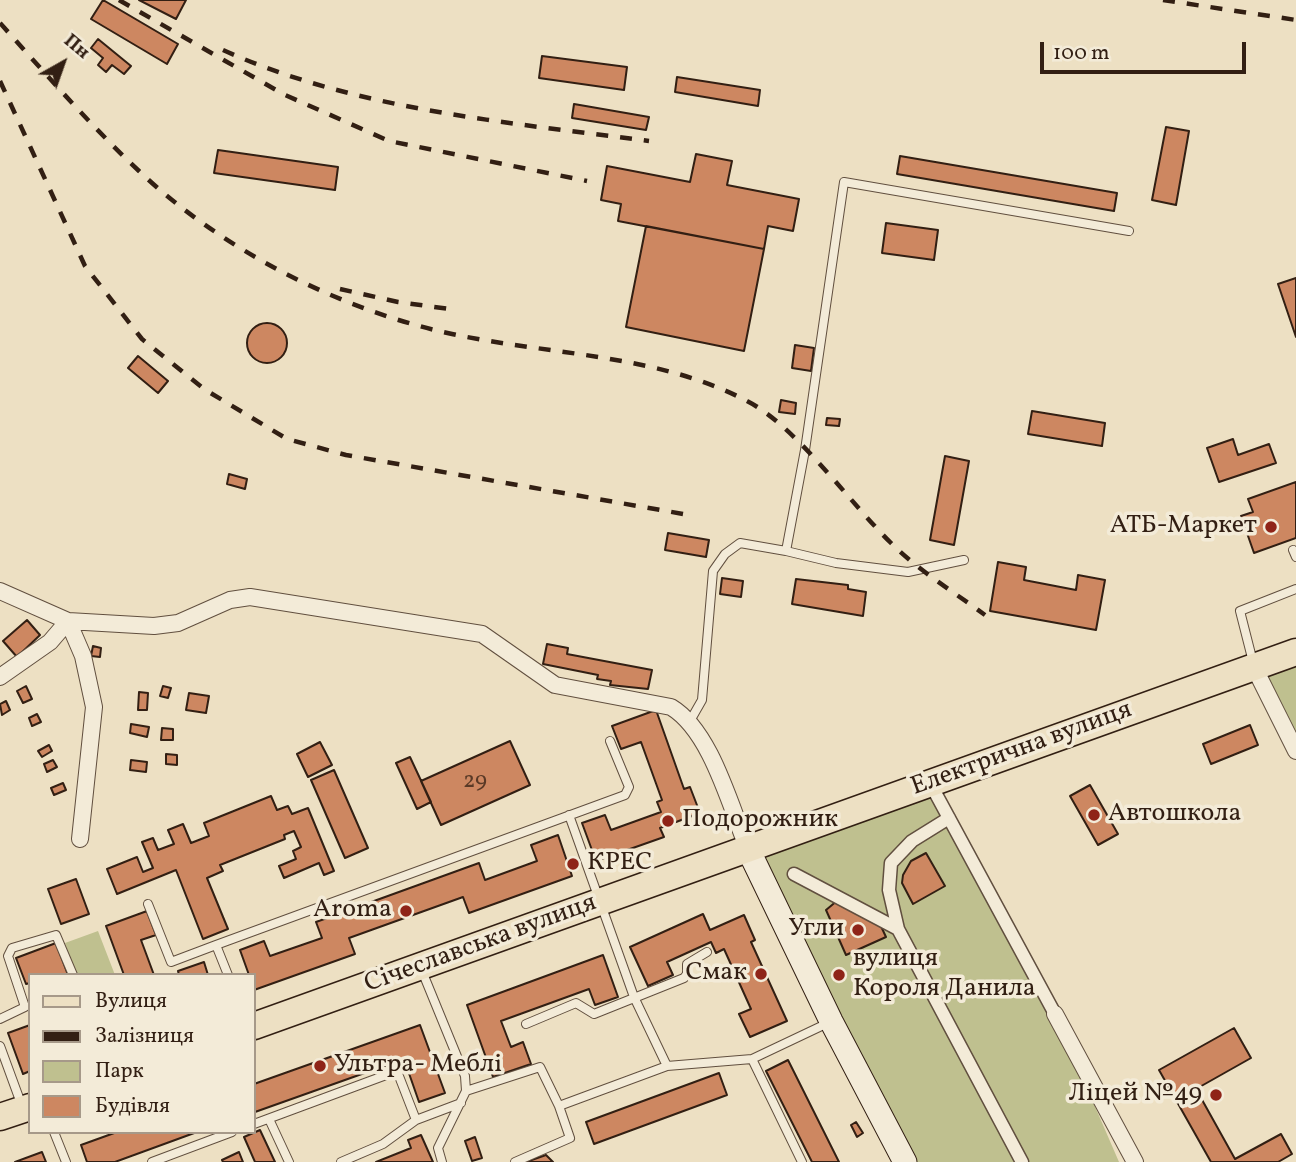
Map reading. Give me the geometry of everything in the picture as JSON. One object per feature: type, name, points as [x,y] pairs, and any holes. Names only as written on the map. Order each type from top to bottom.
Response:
[{"type":"main road","name":"Електрична вулиця","points":[[748,849],[1296,652]]},
{"type":"main road","name":"Січеславська вулиця","points":[[256,1025],[748,849]]},
{"type":"main road","points":[[748,849],[831,1021],[905,1162]]},
{"type":"street","points":[[0,591],[68,621],[154,626],[178,623],[230,600],[250,597],[468,631],[492,638],[539,676],[555,685],[671,707],[690,721],[706,747],[748,849]]},
{"type":"street","points":[[0,677],[50,642],[68,621]]},
{"type":"street","points":[[68,621],[83,656],[94,708],[80,839]]},
{"type":"street","points":[[1254,667],[1296,751]]},
{"type":"street","points":[[930,783],[1135,1162]]},
{"type":"street","points":[[949,818],[912,841],[891,863],[889,890],[898,929],[1022,1162]]},
{"type":"street","points":[[794,874],[898,929]]},
{"type":"lane","points":[[786,551],[805,450],[844,181],[1129,231]]},
{"type":"lane","points":[[690,721],[702,700],[713,571],[718,561],[734,546],[746,542],[836,563],[908,572],[964,560]]},
{"type":"lane","points":[[1254,667],[1240,611],[1296,589]]},
{"type":"lane","points":[[148,904],[171,962],[628,792],[610,741]]},
{"type":"lane","points":[[569,815],[634,998],[667,1066]]},
{"type":"lane","points":[[0,1019],[25,1007],[8,957],[12,948],[56,935],[72,973]]},
{"type":"lane","points":[[216,945],[227,973]]},
{"type":"lane","points":[[526,1024],[576,1003],[594,1014],[684,978],[687,964],[707,952]]},
{"type":"lane","points":[[420,966],[465,1076],[466,1091],[438,1148],[442,1162]]},
{"type":"lane","points":[[559,1106],[667,1066],[752,1059],[831,1021]]},
{"type":"lane","points":[[0,1046],[18,1111]]},
{"type":"lane","points":[[752,1059],[802,1162]]},
{"type":"lane","points":[[466,1091],[540,1067],[559,1106],[570,1138],[514,1162]]},
{"type":"lane","points":[[256,1123],[397,1071],[415,1120]]},
{"type":"lane","points":[[341,1162],[383,1144],[415,1120],[461,1103]]},
{"type":"lane","points":[[269,1119],[289,1162]]},
{"type":"lane","points":[[55,1134],[66,1162]]},
{"type":"lane","points":[[152,1162],[227,1134]]},
{"type":"green space","points":[[1296,652],[1296,751],[1254,667]]},
{"type":"green space","points":[[930,783],[1055,1014],[1119,1162],[905,1162],[748,849]]},
{"type":"green space","points":[[98,931],[114,973],[75,973],[65,943]]},
{"type":"building","points":[[103,0],[178,44],[167,64],[91,19]]},
{"type":"building","points":[[139,0],[186,0],[176,19]]},
{"type":"building","points":[[98,39],[131,66],[124,74],[112,65],[106,72],[98,65],[103,58],[91,48]]},
{"type":"building","points":[[542,56],[627,67],[624,90],[539,78]]},
{"type":"building","points":[[677,77],[760,90],[758,106],[675,92]]},
{"type":"building","points":[[574,104],[649,117],[646,130],[572,118]]},
{"type":"building","points":[[1166,127],[1189,131],[1176,205],[1152,200]]},
{"type":"building","points":[[218,150],[338,167],[335,190],[214,173]]},
{"type":"building","points":[[696,154],[732,161],[727,185],[799,199],[793,231],[768,226],[764,249],[618,221],[621,204],[601,200],[607,166],[690,182]]},
{"type":"building","points":[[900,156],[1117,193],[1114,211],[897,174]]},
{"type":"building","points":[[886,223],[938,230],[934,260],[882,253]]},
{"type":"building","points":[[646,226],[764,249],[744,351],[626,327]]},
{"type":"building","points":[[1296,278],[1296,337],[1278,284]]},
{"type":"building","points":[[267,323],[275,324],[281,329],[286,335],[286,351],[281,357],[275,362],[267,363],[259,362],[253,357],[248,351],[247,343],[248,335],[253,329],[259,324]]},
{"type":"building","points":[[795,345],[814,348],[811,371],[792,368]]},
{"type":"building","points":[[138,356],[168,381],[158,393],[128,368]]},
{"type":"building","points":[[781,400],[796,403],[795,414],[779,412]]},
{"type":"building","points":[[1032,411],[1105,423],[1102,446],[1028,434]]},
{"type":"building","points":[[827,418],[840,419],[839,426],[826,425]]},
{"type":"building","points":[[1233,439],[1238,455],[1269,444],[1276,463],[1219,482],[1207,448]]},
{"type":"building","points":[[945,456],[969,461],[954,545],[930,540]]},
{"type":"building","points":[[229,474],[247,479],[245,489],[227,484]]},
{"type":"building","name":"АТБ-Маркет","points":[[1296,482],[1296,538],[1254,553],[1241,516],[1253,512],[1248,499]]},
{"type":"building","points":[[668,533],[709,540],[706,557],[665,550]]},
{"type":"building","points":[[998,562],[1026,567],[1024,580],[1076,590],[1078,575],[1105,580],[1096,630],[990,611]]},
{"type":"building","points":[[722,578],[743,581],[741,597],[720,594]]},
{"type":"building","points":[[796,579],[848,585],[848,589],[866,592],[863,616],[792,604]]},
{"type":"building","points":[[27,620],[40,635],[17,657],[3,641]]},
{"type":"building","points":[[547,644],[568,648],[567,654],[652,670],[648,689],[610,685],[611,681],[597,679],[598,675],[543,664]]},
{"type":"building","points":[[93,646],[101,648],[100,657],[91,656]]},
{"type":"building","points":[[26,686],[32,699],[23,703],[17,691]]},
{"type":"building","points":[[163,686],[171,688],[168,698],[160,696]]},
{"type":"building","points":[[139,692],[148,693],[147,710],[138,710]]},
{"type":"building","points":[[189,693],[209,696],[206,713],[186,710]]},
{"type":"building","points":[[6,701],[10,710],[2,715],[0,704]]},
{"type":"building","points":[[656,710],[684,789],[690,787],[700,813],[660,828],[664,837],[596,861],[582,823],[605,815],[611,830],[661,812],[657,802],[662,800],[641,742],[621,749],[612,726]]},
{"type":"building","points":[[37,714],[41,722],[32,726],[29,718]]},
{"type":"building","points":[[131,724],[149,727],[147,737],[130,733]]},
{"type":"building","points":[[1250,725],[1258,745],[1211,764],[1203,744]]},
{"type":"building","points":[[162,728],[173,729],[173,740],[161,740]]},
{"type":"building","points":[[510,741],[530,785],[441,825],[421,781]]},
{"type":"building","points":[[320,742],[332,765],[308,777],[297,754]]},
{"type":"building","points":[[49,745],[52,751],[42,757],[38,751]]},
{"type":"building","points":[[166,754],[177,755],[177,765],[166,764]]},
{"type":"building","points":[[410,757],[431,802],[417,809],[396,763]]},
{"type":"building","points":[[53,760],[57,767],[47,772],[44,764]]},
{"type":"building","points":[[131,760],[147,762],[146,772],[130,770]]},
{"type":"building","points":[[334,770],[368,848],[345,858],[311,780]]},
{"type":"building","points":[[63,783],[66,790],[54,795],[51,788]]},
{"type":"building","name":"Автошкола","points":[[1090,785],[1118,834],[1098,845],[1070,796]]},
{"type":"building","points":[[271,796],[277,810],[288,806],[292,814],[308,808],[334,871],[324,875],[319,863],[284,878],[279,866],[296,859],[293,851],[301,847],[294,831],[284,835],[285,839],[220,865],[223,871],[207,878],[228,929],[203,939],[176,870],[117,894],[107,869],[137,857],[143,872],[153,868],[142,842],[153,838],[158,850],[174,844],[168,830],[183,824],[191,843],[209,836],[204,823]]},
{"type":"building","points":[[558,835],[572,876],[469,913],[463,897],[349,938],[355,954],[256,989],[256,973],[248,973],[240,950],[264,941],[270,956],[322,938],[316,922],[479,863],[485,880],[537,861],[531,845]]},
{"type":"building","points":[[926,853],[945,886],[913,904],[902,883],[903,875],[911,861]]},
{"type":"building","points":[[76,879],[89,914],[61,924],[48,889]]},
{"type":"building","name":"Угли","points":[[838,900],[879,922],[886,937],[846,955],[826,910]]},
{"type":"building","points":[[147,911],[156,935],[141,940],[153,973],[123,973],[106,926]]},
{"type":"building","points":[[703,914],[710,930],[744,915],[755,940],[751,942],[787,1021],[750,1037],[739,1014],[751,1009],[724,949],[716,953],[711,942],[667,962],[673,975],[648,986],[630,947]]},
{"type":"building","points":[[56,943],[67,973],[28,973],[26,984],[16,958]]},
{"type":"building","points":[[603,955],[618,997],[595,1005],[589,989],[501,1021],[511,1047],[523,1042],[531,1064],[493,1077],[467,1005]]},
{"type":"building","points":[[204,962],[207,973],[178,973]]},
{"type":"building","points":[[420,1025],[445,1093],[419,1102],[404,1059],[256,1112],[256,1083]]},
{"type":"building","points":[[28,1026],[28,1072],[23,1074],[8,1033]]},
{"type":"building","points":[[1234,1028],[1251,1058],[1196,1089],[1235,1159],[1281,1134],[1292,1154],[1278,1162],[1211,1162],[1159,1070]]},
{"type":"building","points":[[788,1060],[839,1162],[812,1162],[766,1071]]},
{"type":"building","points":[[719,1073],[727,1095],[594,1144],[586,1122]]},
{"type":"building","points":[[856,1122],[863,1133],[857,1137],[851,1125]]},
{"type":"building","points":[[260,1130],[275,1162],[255,1162],[244,1137]]},
{"type":"building","points":[[111,1134],[192,1134],[115,1162],[87,1162],[81,1145]]},
{"type":"building","points":[[421,1135],[433,1162],[376,1162],[411,1148],[408,1140]]},
{"type":"building","points":[[475,1137],[482,1158],[472,1161],[465,1141]]},
{"type":"building","points":[[42,1152],[46,1162],[15,1162]]},
{"type":"building","points":[[239,1152],[243,1162],[223,1162],[222,1160]]},
{"type":"building","points":[[546,1155],[553,1162],[526,1162]]},
{"type":"railway","points":[[119,0],[283,94],[389,141],[587,181]]},
{"type":"railway","points":[[1163,0],[1296,20]]},
{"type":"railway","points":[[0,23],[85,117],[139,171],[172,200],[245,251],[326,293],[410,323],[489,341],[640,365],[713,385],[747,401],[766,413],[803,446],[902,553],[985,615]]},
{"type":"railway","points":[[223,50],[326,87],[379,100],[486,120],[649,141]]},
{"type":"railway","points":[[0,81],[85,266],[142,339],[204,389],[287,439],[346,455],[689,515]]},
{"type":"railway","points":[[340,289],[398,302],[457,310]]},
{"type":"place","name":"АТБ-Маркет","points":[[1271,527]]},
{"type":"place","name":"Автошкола","points":[[1094,815]]},
{"type":"place","name":"Подорожник","points":[[668,821]]},
{"type":"place","name":"КРЕС","points":[[573,864]]},
{"type":"place","name":"Aroma","points":[[406,911]]},
{"type":"place","name":"Угли","points":[[858,930]]},
{"type":"place","name":"Смак","points":[[761,974]]},
{"type":"place","name":"вулиця Короля Данила","points":[[839,975]]},
{"type":"place","name":"Ультра- Меблі","points":[[320,1066]]},
{"type":"place","name":"Ліцей №49","points":[[1216,1095]]}]
